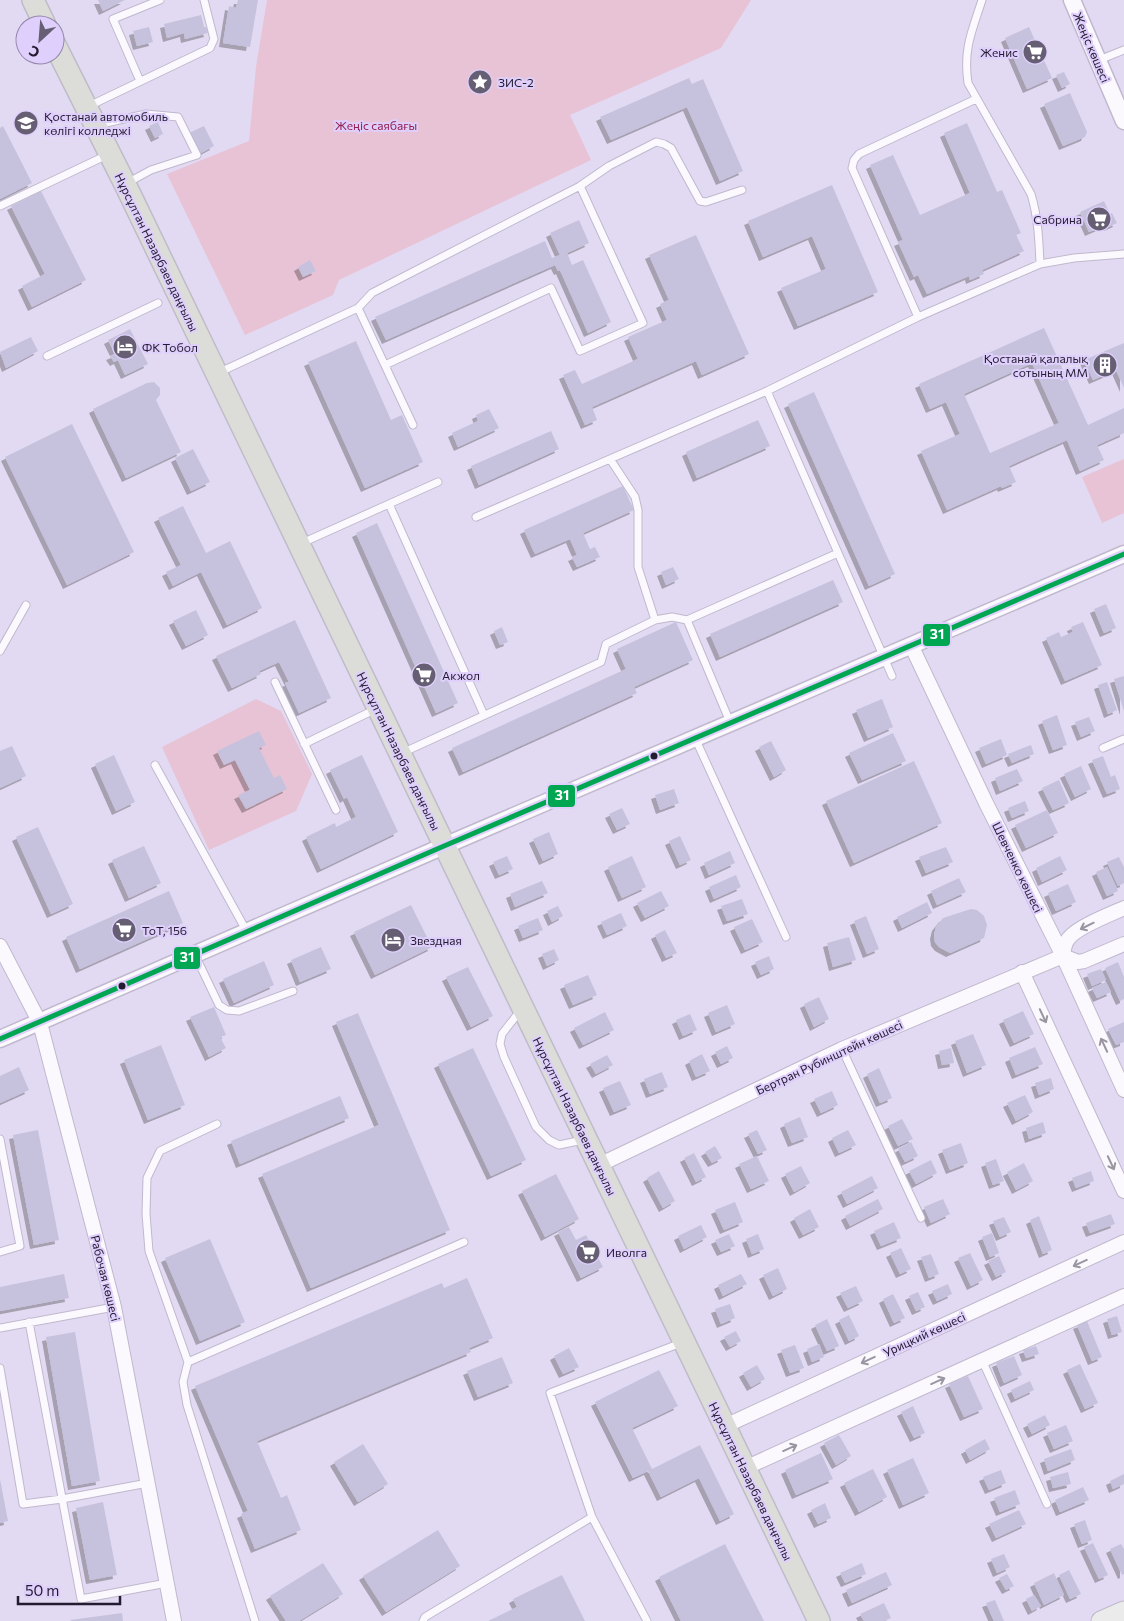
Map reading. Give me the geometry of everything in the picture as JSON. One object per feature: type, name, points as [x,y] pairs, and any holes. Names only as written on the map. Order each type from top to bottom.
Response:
[{"type":"main road","points":[[33,0],[40,15]]},
{"type":"main road","name":"Нұрсұлтан Назарбаев даңғылы","points":[[65,65],[125,184],[401,753],[444,846],[819,1621]]},
{"type":"main road","points":[[1101,1621],[1124,1611]]},
{"type":"street","name":"Жеңіс көшесі","points":[[1072,0],[1124,121]]},
{"type":"street","points":[[0,1039],[730,722],[1124,554]]},
{"type":"street","name":"Шевченко көшесі","points":[[912,645],[986,803],[1062,956],[1124,1090]]},
{"type":"street","points":[[1124,908],[1076,931],[1065,944],[1062,956],[1078,962],[1084,961],[1124,944]]},
{"type":"street","name":"Рабочая көшесі","points":[[0,946],[40,1023],[114,1307],[174,1621]]},
{"type":"street","name":"Бертран Рубинштейн көшесі","points":[[599,1165],[842,1049],[1062,956]]},
{"type":"street","points":[[1022,972],[1124,1191]]},
{"type":"street","name":"Урицкий көшесі","points":[[725,1426],[1124,1242]]},
{"type":"street","points":[[745,1468],[1124,1296]]},
{"type":"lane","points":[[140,81],[113,19],[160,0]]},
{"type":"lane","points":[[91,116],[140,81],[210,48],[214,39],[204,0]]},
{"type":"lane","points":[[982,0],[967,48],[966,68],[968,83],[1031,194],[1038,227],[1040,264]]},
{"type":"lane","points":[[1098,60],[1124,50]]},
{"type":"lane","points":[[918,316],[852,168],[854,160],[860,154],[976,99]]},
{"type":"lane","points":[[91,116],[146,114],[178,117],[197,155],[151,170],[125,184]]},
{"type":"lane","points":[[216,374],[358,308],[372,293],[580,186],[608,166],[656,142],[670,148],[700,200],[706,202],[742,190]]},
{"type":"lane","points":[[0,206],[110,154]]},
{"type":"lane","points":[[385,365],[550,288],[580,351],[643,323],[580,186]]},
{"type":"lane","points":[[476,517],[767,391],[918,316],[1040,264],[1074,258],[1124,254]]},
{"type":"lane","points":[[48,356],[158,303]]},
{"type":"lane","points":[[358,308],[413,425]]},
{"type":"lane","points":[[767,391],[892,676]]},
{"type":"lane","points":[[610,459],[635,497],[638,510],[638,567],[655,620]]},
{"type":"lane","points":[[299,545],[438,482]]},
{"type":"lane","points":[[389,504],[484,715]]},
{"type":"lane","points":[[401,753],[601,662],[606,644],[655,620],[672,617],[687,620],[838,553]]},
{"type":"lane","points":[[0,651],[26,605]]},
{"type":"lane","points":[[687,620],[730,722]]},
{"type":"lane","points":[[275,682],[336,810]]},
{"type":"lane","points":[[304,744],[378,708]]},
{"type":"lane","points":[[695,738],[786,937]]},
{"type":"lane","points":[[1103,748],[1124,739]]},
{"type":"lane","points":[[155,765],[247,932]]},
{"type":"lane","points":[[194,955],[219,1005],[227,1010],[239,1012],[294,992]]},
{"type":"lane","points":[[523,1008],[502,1034],[500,1044],[504,1057],[536,1126],[550,1140],[559,1145],[586,1139]]},
{"type":"lane","points":[[842,1049],[921,1218]]},
{"type":"lane","points":[[217,1124],[160,1151],[147,1178],[146,1214],[149,1251],[188,1362],[183,1382],[187,1405],[255,1621]]},
{"type":"lane","points":[[0,1139],[3,1177],[20,1246],[0,1252]]},
{"type":"lane","points":[[188,1362],[464,1242]]},
{"type":"lane","points":[[0,1328],[114,1307]]},
{"type":"lane","points":[[29,1322],[81,1599],[167,1583]]},
{"type":"lane","points":[[647,1621],[592,1517],[550,1393],[684,1342]]},
{"type":"lane","points":[[982,1360],[1047,1504]]},
{"type":"lane","points":[[0,1368],[23,1504],[62,1499],[148,1483]]},
{"type":"lane","points":[[423,1621],[592,1517]]},
{"type":"green space","name":"Жеңіс саябағы","points":[[267,0],[751,0],[721,48],[570,115],[591,160],[339,280],[333,295],[245,335],[167,174],[249,141],[256,67]]},
{"type":"green space","points":[[1124,459],[1124,513],[1102,523],[1082,477]]},
{"type":"green space","points":[[256,699],[281,711],[312,774],[296,811],[209,850],[162,747]]},
{"type":"building","points":[[98,0],[125,0],[103,11]]},
{"type":"building","points":[[238,0],[258,0],[250,47],[223,43],[229,6],[236,8]]},
{"type":"building","points":[[201,15],[204,27],[206,27],[208,33],[185,39],[184,33],[167,38],[164,24]]},
{"type":"building","points":[[149,27],[153,42],[137,46],[133,31]]},
{"type":"building","points":[[1029,27],[1052,78],[1027,89],[1005,38]]},
{"type":"building","points":[[1064,72],[1070,84],[1062,88],[1056,75]]},
{"type":"building","points":[[689,78],[692,84],[703,79],[743,171],[720,181],[687,107],[611,140],[600,117]]},
{"type":"building","points":[[1070,93],[1087,132],[1085,137],[1063,146],[1044,104]]},
{"type":"building","points":[[158,122],[163,134],[155,138],[149,126]]},
{"type":"building","points":[[967,123],[997,192],[1002,190],[1021,233],[1016,235],[1024,251],[982,270],[984,274],[970,280],[969,276],[927,294],[918,275],[914,277],[898,242],[903,240],[870,165],[893,155],[920,215],[970,193],[944,133]]},
{"type":"building","points":[[3,126],[32,183],[0,199],[0,128]]},
{"type":"building","points":[[204,126],[214,146],[199,154],[189,133]]},
{"type":"building","points":[[832,185],[878,292],[798,326],[781,288],[826,269],[812,236],[763,257],[748,221]]},
{"type":"building","points":[[41,191],[86,280],[32,307],[22,286],[45,274],[11,206]]},
{"type":"building","name":"Сабрина","points":[[1104,201],[1117,223],[1108,227],[1107,224],[1089,232],[1080,212]]},
{"type":"building","points":[[579,220],[589,243],[567,253],[572,265],[583,260],[611,322],[588,333],[560,270],[558,271],[555,265],[386,340],[375,317],[545,241],[552,258],[560,255],[550,233]]},
{"type":"building","points":[[696,235],[749,354],[702,375],[696,361],[592,407],[597,420],[585,425],[563,375],[575,370],[582,384],[638,359],[628,337],[667,320],[660,304],[669,300],[649,255]]},
{"type":"building","points":[[310,260],[316,271],[303,277],[298,267]]},
{"type":"building","points":[[1044,328],[1088,425],[1124,408],[1124,433],[1097,445],[1104,460],[1080,471],[1067,440],[1009,466],[1016,482],[1002,488],[1001,486],[947,510],[921,451],[960,434],[946,402],[930,409],[919,384]],"holes":[[[1032,363],[1059,423],[990,453],[964,394]]]},
{"type":"building","name":"ФК Тобол","points":[[130,329],[148,364],[125,375],[118,360],[114,362],[110,356],[115,354],[108,340]]},
{"type":"building","points":[[31,337],[38,351],[6,368],[0,352]]},
{"type":"building","points":[[356,341],[391,420],[402,415],[423,462],[365,488],[308,362]]},
{"type":"building","name":"Қостанай қалалық сотының ММ","points":[[1124,343],[1124,388],[1116,370],[1093,380],[1084,360]]},
{"type":"building","points":[[154,382],[160,388],[160,395],[156,400],[181,452],[126,478],[93,409],[147,383]]},
{"type":"building","points":[[814,392],[895,574],[869,586],[788,404]]},
{"type":"building","points":[[489,409],[499,428],[458,447],[452,433],[478,421],[476,415]]},
{"type":"building","points":[[758,420],[770,446],[697,478],[686,452]]},
{"type":"building","points":[[72,424],[134,552],[67,585],[5,457]]},
{"type":"building","points":[[551,431],[559,449],[479,485],[471,466]]},
{"type":"building","points":[[193,449],[210,482],[191,491],[175,458]]},
{"type":"building","points":[[623,486],[634,510],[583,533],[590,549],[595,547],[600,557],[577,567],[572,557],[577,555],[570,539],[535,554],[524,530]]},
{"type":"building","points":[[183,506],[206,553],[230,541],[262,608],[227,625],[201,572],[173,586],[166,572],[181,565],[158,518]]},
{"type":"building","points":[[377,523],[458,703],[436,713],[356,533]]},
{"type":"building","points":[[673,567],[679,579],[666,585],[661,572]]},
{"type":"building","points":[[833,580],[843,602],[720,657],[710,634]]},
{"type":"building","points":[[1106,604],[1116,628],[1104,633],[1094,609]]},
{"type":"building","points":[[196,610],[208,635],[186,646],[173,621]]},
{"type":"building","points":[[295,620],[331,698],[299,713],[285,683],[289,682],[279,662],[259,671],[261,674],[232,688],[216,656]]},
{"type":"building","points":[[676,622],[693,660],[634,687],[637,693],[463,772],[452,748],[626,669],[617,649]]},
{"type":"building","points":[[1083,622],[1102,665],[1065,681],[1046,638],[1059,632],[1061,637],[1073,632],[1071,627]]},
{"type":"building","points":[[502,627],[508,642],[500,645],[494,631]]},
{"type":"building","points":[[1124,676],[1124,711],[1114,679]]},
{"type":"building","points":[[1107,682],[1117,710],[1108,714],[1098,685]]},
{"type":"building","points":[[882,699],[893,727],[868,738],[856,710]]},
{"type":"building","points":[[1057,715],[1067,745],[1053,750],[1042,721]]},
{"type":"building","points":[[1089,717],[1095,731],[1081,737],[1075,722]]},
{"type":"building","points":[[259,731],[266,745],[259,748],[274,778],[280,775],[287,789],[246,809],[238,795],[250,790],[235,760],[224,765],[217,751]]},
{"type":"building","points":[[893,733],[906,761],[862,780],[849,753]]},
{"type":"building","points":[[1001,739],[1007,755],[986,764],[979,748]]},
{"type":"building","points":[[771,741],[786,770],[774,777],[759,747]]},
{"type":"building","points":[[1031,745],[1034,754],[1012,763],[1008,754]]},
{"type":"building","points":[[12,746],[26,776],[0,788],[0,751]]},
{"type":"building","points":[[114,755],[135,802],[116,811],[95,764]]},
{"type":"building","points":[[362,755],[398,832],[321,869],[306,837],[335,823],[336,827],[356,817],[347,797],[344,799],[330,770]]},
{"type":"building","points":[[1103,756],[1111,777],[1115,775],[1120,789],[1107,794],[1092,760]]},
{"type":"building","points":[[914,761],[942,823],[854,863],[826,801]]},
{"type":"building","points":[[1081,766],[1091,789],[1075,797],[1064,774]]},
{"type":"building","points":[[1017,769],[1023,781],[1000,791],[995,778]]},
{"type":"building","points":[[1059,780],[1069,803],[1053,810],[1042,788]]},
{"type":"building","points":[[674,789],[679,803],[660,810],[655,795]]},
{"type":"building","points":[[1025,801],[1029,811],[1012,818],[1008,808]]},
{"type":"building","points":[[622,808],[630,824],[617,830],[609,814]]},
{"type":"building","points":[[1047,810],[1058,833],[1026,848],[1015,825]]},
{"type":"building","points":[[38,827],[73,904],[51,914],[16,837]]},
{"type":"building","points":[[549,832],[558,854],[543,861],[533,839]]},
{"type":"building","points":[[680,836],[691,860],[680,865],[669,841]]},
{"type":"building","points":[[144,846],[161,883],[129,898],[112,860]]},
{"type":"building","points":[[946,847],[953,862],[926,873],[919,857]]},
{"type":"building","points":[[730,851],[735,863],[709,875],[704,863]]},
{"type":"building","points":[[507,856],[513,869],[499,875],[493,862]]},
{"type":"building","points":[[632,856],[646,887],[622,898],[608,867]]},
{"type":"building","points":[[1060,856],[1067,870],[1042,882],[1036,868]]},
{"type":"building","points":[[1119,857],[1124,867],[1124,883],[1118,886],[1107,862]]},
{"type":"building","points":[[1107,867],[1118,891],[1107,896],[1096,872]]},
{"type":"building","points":[[736,875],[741,887],[714,899],[709,887]]},
{"type":"building","points":[[959,878],[966,892],[937,905],[931,891]]},
{"type":"building","points":[[542,881],[548,893],[515,907],[510,894]]},
{"type":"building","points":[[1068,884],[1076,902],[1056,911],[1048,893]]},
{"type":"building","name":"ТоТ, 156","points":[[169,891],[183,923],[80,969],[66,937]]},
{"type":"building","points":[[661,891],[669,906],[645,918],[637,903]]},
{"type":"building","points":[[742,899],[748,914],[727,921],[721,906]]},
{"type":"building","points":[[927,902],[932,913],[902,928],[897,917]]},
{"type":"building","name":"Звездная","points":[[411,905],[432,947],[375,975],[354,932]]},
{"type":"building","points":[[558,906],[563,916],[552,922],[547,911]]},
{"type":"building","points":[[971,909],[977,910],[984,916],[987,925],[984,938],[950,953],[939,947],[935,942],[934,935],[936,927],[943,918]]},
{"type":"building","points":[[621,913],[627,926],[607,935],[601,922]]},
{"type":"building","points":[[866,916],[879,949],[867,954],[854,921]]},
{"type":"building","points":[[538,918],[543,930],[523,938],[518,926]]},
{"type":"building","points":[[752,919],[763,942],[745,950],[734,927]]},
{"type":"building","points":[[665,930],[677,953],[666,958],[655,935]]},
{"type":"building","points":[[849,937],[856,960],[833,967],[827,943]]},
{"type":"building","points":[[321,947],[331,969],[300,982],[291,960]]},
{"type":"building","points":[[554,949],[559,960],[547,966],[542,954]]},
{"type":"building","points":[[769,956],[774,969],[761,975],[755,962]]},
{"type":"building","points":[[264,961],[274,985],[234,1003],[223,979]]},
{"type":"building","points":[[1118,962],[1124,977],[1124,999],[1120,1001],[1105,968]]},
{"type":"building","points":[[468,967],[493,1016],[471,1027],[446,977]]},
{"type":"building","points":[[1101,969],[1106,980],[1092,986],[1087,974]]},
{"type":"building","points":[[588,975],[597,995],[573,1005],[564,985]]},
{"type":"building","points":[[1106,982],[1111,992],[1097,998],[1092,988]]},
{"type":"building","points":[[819,997],[829,1019],[814,1027],[804,1004]]},
{"type":"building","points":[[727,1005],[735,1024],[716,1032],[708,1013]]},
{"type":"building","points":[[214,1007],[226,1035],[220,1037],[226,1048],[209,1057],[190,1017]]},
{"type":"building","points":[[1023,1011],[1034,1034],[1014,1043],[1003,1020]]},
{"type":"building","points":[[605,1012],[614,1030],[583,1045],[574,1028]]},
{"type":"building","points":[[358,1013],[450,1230],[311,1288],[262,1174],[379,1125],[336,1022]]},
{"type":"building","points":[[690,1014],[697,1030],[683,1036],[676,1020]]},
{"type":"building","points":[[1124,1022],[1124,1042],[1116,1045],[1108,1029]]},
{"type":"building","points":[[973,1034],[986,1065],[967,1073],[955,1041]]},
{"type":"building","points":[[161,1045],[185,1105],[148,1120],[124,1060]]},
{"type":"building","points":[[727,1046],[733,1058],[721,1064],[715,1052]]},
{"type":"building","points":[[1035,1047],[1043,1064],[1016,1075],[1009,1058]]},
{"type":"building","points":[[473,1048],[526,1160],[491,1176],[438,1064]]},
{"type":"building","points":[[951,1048],[954,1063],[942,1065],[939,1051]]},
{"type":"building","points":[[702,1054],[710,1071],[696,1077],[689,1061]]},
{"type":"building","points":[[607,1055],[613,1065],[596,1074],[590,1064]]},
{"type":"building","points":[[19,1067],[29,1090],[0,1103],[0,1076]]},
{"type":"building","points":[[879,1068],[892,1098],[880,1103],[867,1074]]},
{"type":"building","points":[[662,1072],[668,1087],[650,1094],[644,1079]]},
{"type":"building","points":[[1051,1078],[1054,1089],[1039,1095],[1035,1083]]},
{"type":"building","points":[[620,1081],[631,1105],[614,1112],[603,1088]]},
{"type":"building","points":[[832,1091],[838,1105],[821,1113],[814,1099]]},
{"type":"building","points":[[1025,1095],[1033,1112],[1016,1121],[1007,1103]]},
{"type":"building","points":[[340,1096],[349,1118],[240,1164],[231,1141]]},
{"type":"building","points":[[800,1117],[808,1137],[792,1143],[784,1124]]},
{"type":"building","points":[[902,1119],[913,1139],[898,1146],[888,1126]]},
{"type":"building","points":[[1043,1122],[1046,1133],[1029,1139],[1026,1128]]},
{"type":"building","points":[[38,1130],[59,1240],[34,1245],[13,1135]]},
{"type":"building","points":[[757,1130],[767,1150],[758,1154],[748,1134]]},
{"type":"building","points":[[848,1130],[856,1145],[839,1153],[832,1138]]},
{"type":"building","points":[[911,1142],[918,1156],[905,1162],[898,1149]]},
{"type":"building","points":[[961,1143],[968,1163],[950,1170],[942,1150]]},
{"type":"building","points":[[715,1146],[722,1158],[712,1163],[705,1152]]},
{"type":"building","points":[[694,1153],[706,1177],[696,1182],[684,1158]]},
{"type":"building","points":[[757,1156],[769,1181],[751,1189],[739,1164]]},
{"type":"building","points":[[996,1159],[1004,1181],[993,1185],[985,1163]]},
{"type":"building","points":[[931,1160],[937,1173],[916,1184],[909,1171]]},
{"type":"building","points":[[1024,1163],[1033,1181],[1016,1190],[1007,1172]]},
{"type":"building","points":[[801,1166],[810,1183],[794,1192],[785,1174]]},
{"type":"building","points":[[659,1171],[675,1201],[663,1208],[647,1178]]},
{"type":"building","points":[[1091,1171],[1094,1181],[1076,1188],[1072,1178]]},
{"type":"building","points":[[556,1174],[579,1219],[545,1237],[522,1191]]},
{"type":"building","points":[[872,1176],[878,1188],[847,1204],[841,1192]]},
{"type":"building","points":[[878,1199],[883,1209],[850,1226],[845,1216]]},
{"type":"building","points":[[943,1199],[950,1214],[931,1223],[924,1207]]},
{"type":"building","points":[[735,1202],[743,1222],[724,1230],[715,1210]]},
{"type":"building","points":[[810,1209],[819,1227],[803,1235],[794,1218]]},
{"type":"building","points":[[1111,1214],[1115,1224],[1090,1233],[1086,1223]]},
{"type":"building","points":[[1039,1216],[1052,1250],[1043,1254],[1030,1220]]},
{"type":"building","points":[[1004,1217],[1011,1232],[1000,1237],[993,1221]]},
{"type":"building","points":[[894,1222],[901,1238],[881,1246],[874,1231]]},
{"type":"building","points":[[701,1225],[707,1237],[684,1249],[678,1236]]},
{"type":"building","points":[[569,1227],[576,1240],[586,1235],[603,1267],[581,1278],[558,1232]]},
{"type":"building","points":[[992,1233],[999,1253],[990,1257],[982,1237]]},
{"type":"building","points":[[729,1234],[735,1246],[721,1252],[715,1240]]},
{"type":"building","points":[[758,1234],[764,1249],[752,1254],[746,1239]]},
{"type":"building","points":[[210,1239],[245,1322],[200,1341],[165,1258]]},
{"type":"building","points":[[901,1248],[911,1269],[900,1274],[890,1253]]},
{"type":"building","points":[[970,1253],[983,1280],[971,1286],[958,1258]]},
{"type":"building","points":[[931,1254],[939,1274],[929,1278],[921,1257]]},
{"type":"building","points":[[999,1256],[1006,1272],[996,1277],[988,1261]]},
{"type":"building","points":[[778,1268],[787,1289],[773,1296],[763,1275]]},
{"type":"building","points":[[64,1274],[69,1298],[0,1311],[0,1287]]},
{"type":"building","points":[[741,1274],[747,1284],[723,1296],[718,1285]]},
{"type":"building","points":[[467,1278],[493,1338],[469,1348],[471,1352],[257,1441],[281,1498],[287,1495],[301,1530],[255,1549],[241,1514],[248,1511],[195,1386],[442,1283],[444,1288]]},
{"type":"building","points":[[948,1284],[952,1294],[937,1301],[932,1291]]},
{"type":"building","points":[[856,1286],[863,1301],[848,1308],[840,1293]]},
{"type":"building","points":[[918,1292],[925,1307],[916,1311],[909,1296]]},
{"type":"building","points":[[893,1294],[905,1318],[894,1323],[883,1299]]},
{"type":"building","points":[[730,1304],[735,1318],[721,1324],[715,1309]]},
{"type":"building","points":[[849,1315],[859,1336],[849,1341],[839,1320]]},
{"type":"building","points":[[1117,1316],[1122,1332],[1112,1335],[1107,1319]]},
{"type":"building","points":[[827,1319],[839,1346],[827,1351],[815,1325]]},
{"type":"building","points":[[1087,1321],[1102,1357],[1092,1361],[1077,1325]]},
{"type":"building","points":[[736,1331],[741,1341],[730,1347],[724,1337]]},
{"type":"building","points":[[75,1332],[100,1481],[72,1486],[46,1337]]},
{"type":"building","points":[[819,1344],[824,1357],[812,1362],[807,1349]]},
{"type":"building","points":[[795,1345],[804,1368],[790,1373],[781,1350]]},
{"type":"building","points":[[1036,1346],[1039,1354],[1026,1358],[1023,1350]]},
{"type":"building","points":[[569,1348],[579,1367],[563,1374],[554,1356]]},
{"type":"building","points":[[1014,1356],[1022,1375],[1004,1383],[996,1363]]},
{"type":"building","points":[[502,1357],[513,1383],[478,1397],[467,1371]]},
{"type":"building","points":[[1080,1364],[1098,1403],[1085,1409],[1067,1370]]},
{"type":"building","points":[[757,1365],[765,1379],[751,1387],[743,1373]]},
{"type":"building","points":[[659,1370],[678,1406],[632,1428],[652,1469],[700,1445],[734,1514],[720,1521],[699,1478],[661,1497],[648,1471],[633,1478],[595,1402]]},
{"type":"building","points":[[968,1376],[983,1409],[964,1417],[949,1384]]},
{"type":"building","points":[[1030,1381],[1034,1390],[1015,1399],[1011,1390]]},
{"type":"building","points":[[913,1406],[925,1433],[914,1438],[901,1412]]},
{"type":"building","points":[[1045,1415],[1050,1425],[1032,1434],[1027,1424]]},
{"type":"building","points":[[1066,1425],[1073,1441],[1054,1449],[1047,1433]]},
{"type":"building","points":[[839,1435],[851,1456],[836,1465],[824,1443]]},
{"type":"building","points":[[985,1439],[990,1449],[970,1460],[965,1450]]},
{"type":"building","points":[[363,1444],[388,1484],[358,1502],[334,1462]]},
{"type":"building","points":[[1071,1449],[1075,1460],[1048,1471],[1044,1459]]},
{"type":"building","points":[[821,1453],[833,1479],[796,1495],[785,1470]]},
{"type":"building","points":[[913,1458],[929,1493],[903,1505],[887,1470]]},
{"type":"building","points":[[873,1469],[887,1497],[859,1512],[844,1483]]},
{"type":"building","points":[[1001,1470],[1006,1483],[989,1490],[983,1477]]},
{"type":"building","points":[[1068,1472],[1071,1484],[1053,1488],[1050,1477]]},
{"type":"building","points":[[1124,1474],[1124,1484],[1113,1489],[1110,1481]]},
{"type":"building","points":[[0,1479],[8,1521],[0,1523]]},
{"type":"building","points":[[1083,1487],[1089,1500],[1060,1512],[1055,1500]]},
{"type":"building","points":[[1015,1490],[1020,1504],[1000,1512],[994,1498]]},
{"type":"building","points":[[103,1502],[117,1575],[90,1580],[76,1508]]},
{"type":"building","points":[[825,1503],[831,1518],[818,1524],[811,1510]]},
{"type":"building","points":[[1019,1510],[1026,1524],[996,1538],[989,1524]]},
{"type":"building","points":[[1085,1520],[1092,1540],[1082,1544],[1074,1524]]},
{"type":"building","points":[[438,1530],[460,1566],[386,1612],[363,1576]]},
{"type":"building","points":[[1093,1543],[1108,1575],[1099,1579],[1084,1547]]},
{"type":"building","points":[[725,1544],[764,1621],[681,1621],[659,1577]]},
{"type":"building","points":[[1121,1544],[1124,1549],[1124,1574],[1122,1575],[1110,1549]]},
{"type":"building","points":[[1004,1554],[1010,1567],[997,1573],[991,1559]]},
{"type":"building","points":[[323,1563],[343,1594],[299,1621],[286,1621],[270,1596]]},
{"type":"building","points":[[862,1563],[866,1574],[845,1583],[840,1573]]},
{"type":"building","points":[[1069,1570],[1081,1594],[1070,1599],[1059,1575]]},
{"type":"building","points":[[886,1572],[892,1585],[852,1603],[846,1590]]},
{"type":"building","points":[[1054,1573],[1064,1595],[1044,1605],[1034,1583]]},
{"type":"building","points":[[1007,1574],[1014,1586],[1006,1590],[999,1578]]},
{"type":"building","points":[[562,1575],[585,1621],[488,1621],[517,1607],[513,1599]]},
{"type":"building","points":[[1034,1595],[1041,1606],[1032,1611],[1026,1599]]},
{"type":"building","points":[[995,1600],[1004,1621],[994,1621],[986,1603]]},
{"type":"building","points":[[884,1603],[891,1618],[884,1621],[864,1621],[860,1614]]},
{"type":"building","points":[[122,1613],[123,1621],[70,1620]]},
{"type":"transit line","name":"31","points":[[0,1039],[1124,554]]},
{"type":"place","name":"Женис","points":[[1035,52]]},
{"type":"place","name":"ЗИС-2","points":[[480,82]]},
{"type":"place","name":"Қостанай автомобиль көлігі колледжі","points":[[26,123]]},
{"type":"place","name":"Сабрина","points":[[1099,219]]},
{"type":"place","name":"ФК Тобол","points":[[125,347]]},
{"type":"place","name":"Қостанай қалалық сотының ММ","points":[[1105,365]]},
{"type":"place","name":"Акжол","points":[[424,675]]},
{"type":"place","name":"ТоТ, 156","points":[[124,930]]},
{"type":"place","name":"Звездная","points":[[393,940]]},
{"type":"place","name":"Иволга","points":[[588,1252]]}]
